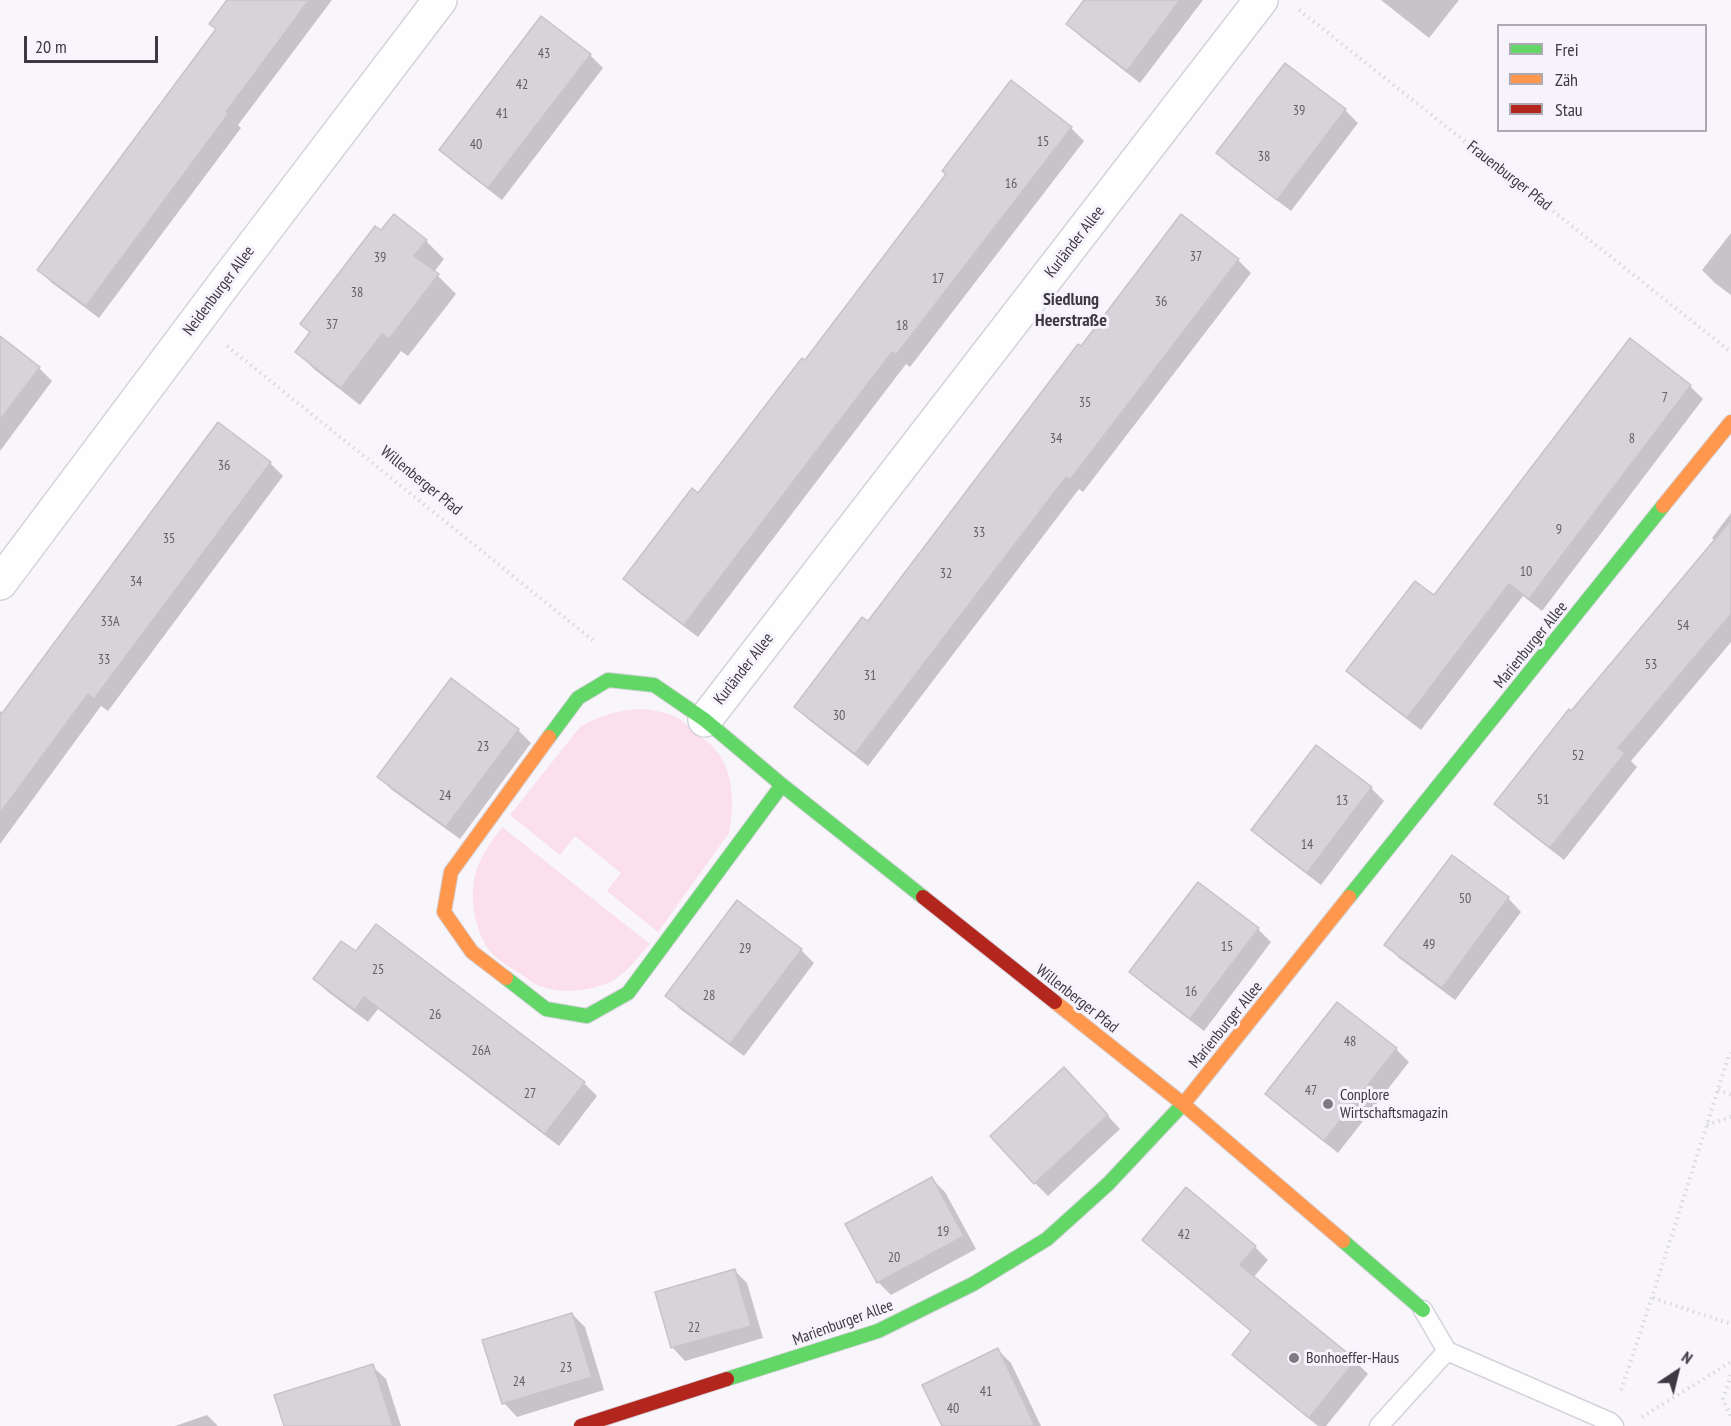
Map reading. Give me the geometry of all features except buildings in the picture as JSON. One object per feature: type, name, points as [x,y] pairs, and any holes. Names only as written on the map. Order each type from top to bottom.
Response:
[{"type":"street","name":"Neidenburger Allee","points":[[0,583],[440,0]]},
{"type":"street","name":"Kurländer Allee","points":[[608,680],[654,685],[705,720],[1262,0]]},
{"type":"street","name":"Marienburger Allee","points":[[581,1426],[878,1331],[973,1284],[1047,1239],[1107,1184],[1183,1104],[1731,422]]},
{"type":"street","points":[[608,680],[578,698],[451,872],[444,912],[455,928],[472,952],[546,1010],[587,1016],[628,993],[782,785]]},
{"type":"street","name":"Willenberger Pfad","points":[[705,720],[782,785],[1183,1104],[1423,1310]]},
{"type":"lane","points":[[1423,1310],[1447,1351],[1612,1424]]},
{"type":"lane","points":[[1379,1426],[1447,1351]]},
{"type":"path","name":"Frauenburger Pfad","points":[[1295,7],[1731,352]]},
{"type":"path","name":"Willenberger Pfad","points":[[196,321],[595,642],[608,680]]},
{"type":"path","points":[[1612,1424],[1731,1053]]},
{"type":"path","points":[[1718,1090],[1731,1095]]},
{"type":"path","points":[[1707,1125],[1731,1117]]},
{"type":"path","points":[[1653,1298],[1731,1323]]},
{"type":"path","points":[[1637,1420],[1731,1362]]},
{"type":"path","points":[[1731,1375],[1723,1399],[1731,1417]]},
{"type":"shaded area","points":[[641,709],[678,718],[714,748],[726,767],[732,800],[729,833],[658,932],[607,891],[621,873],[575,836],[560,855],[510,815],[580,727],[609,714]]},
{"type":"shaded area","points":[[502,827],[650,944],[621,975],[594,988],[568,991],[550,989],[533,983],[490,951],[477,926],[473,906],[473,889],[479,863]]},
{"type":"traffic: fast","points":[[1349,897],[1663,506]]},
{"type":"traffic: fast","points":[[549,737],[578,698],[608,680],[654,685],[705,720],[782,785],[923,897]]},
{"type":"traffic: fast","points":[[506,978],[546,1009],[587,1016],[628,993],[782,785]]},
{"type":"traffic: fast","points":[[727,1379],[878,1331],[973,1284],[1047,1239],[1108,1184],[1185,1102]]},
{"type":"traffic: fast","points":[[1343,1241],[1423,1310]]},
{"type":"traffic: slow","points":[[1663,506],[1731,422]]},
{"type":"traffic: slow","points":[[506,978],[472,952],[444,912],[451,872],[549,737]]},
{"type":"traffic: slow","points":[[1185,1102],[1349,897]]},
{"type":"traffic: slow","points":[[1055,1002],[1183,1104],[1343,1241]]},
{"type":"traffic: jam","points":[[923,897],[1055,1002]]},
{"type":"traffic: jam","points":[[581,1426],[727,1379]]},
{"type":"place","name":"Conplore Wirtschaftsmagazin","points":[[1328,1104]]},
{"type":"place","name":"Bonhoeffer-Haus","points":[[1294,1358]]},
{"type":"district","name":"Siedlung Heerstraße","points":[[1071,310]]}]
